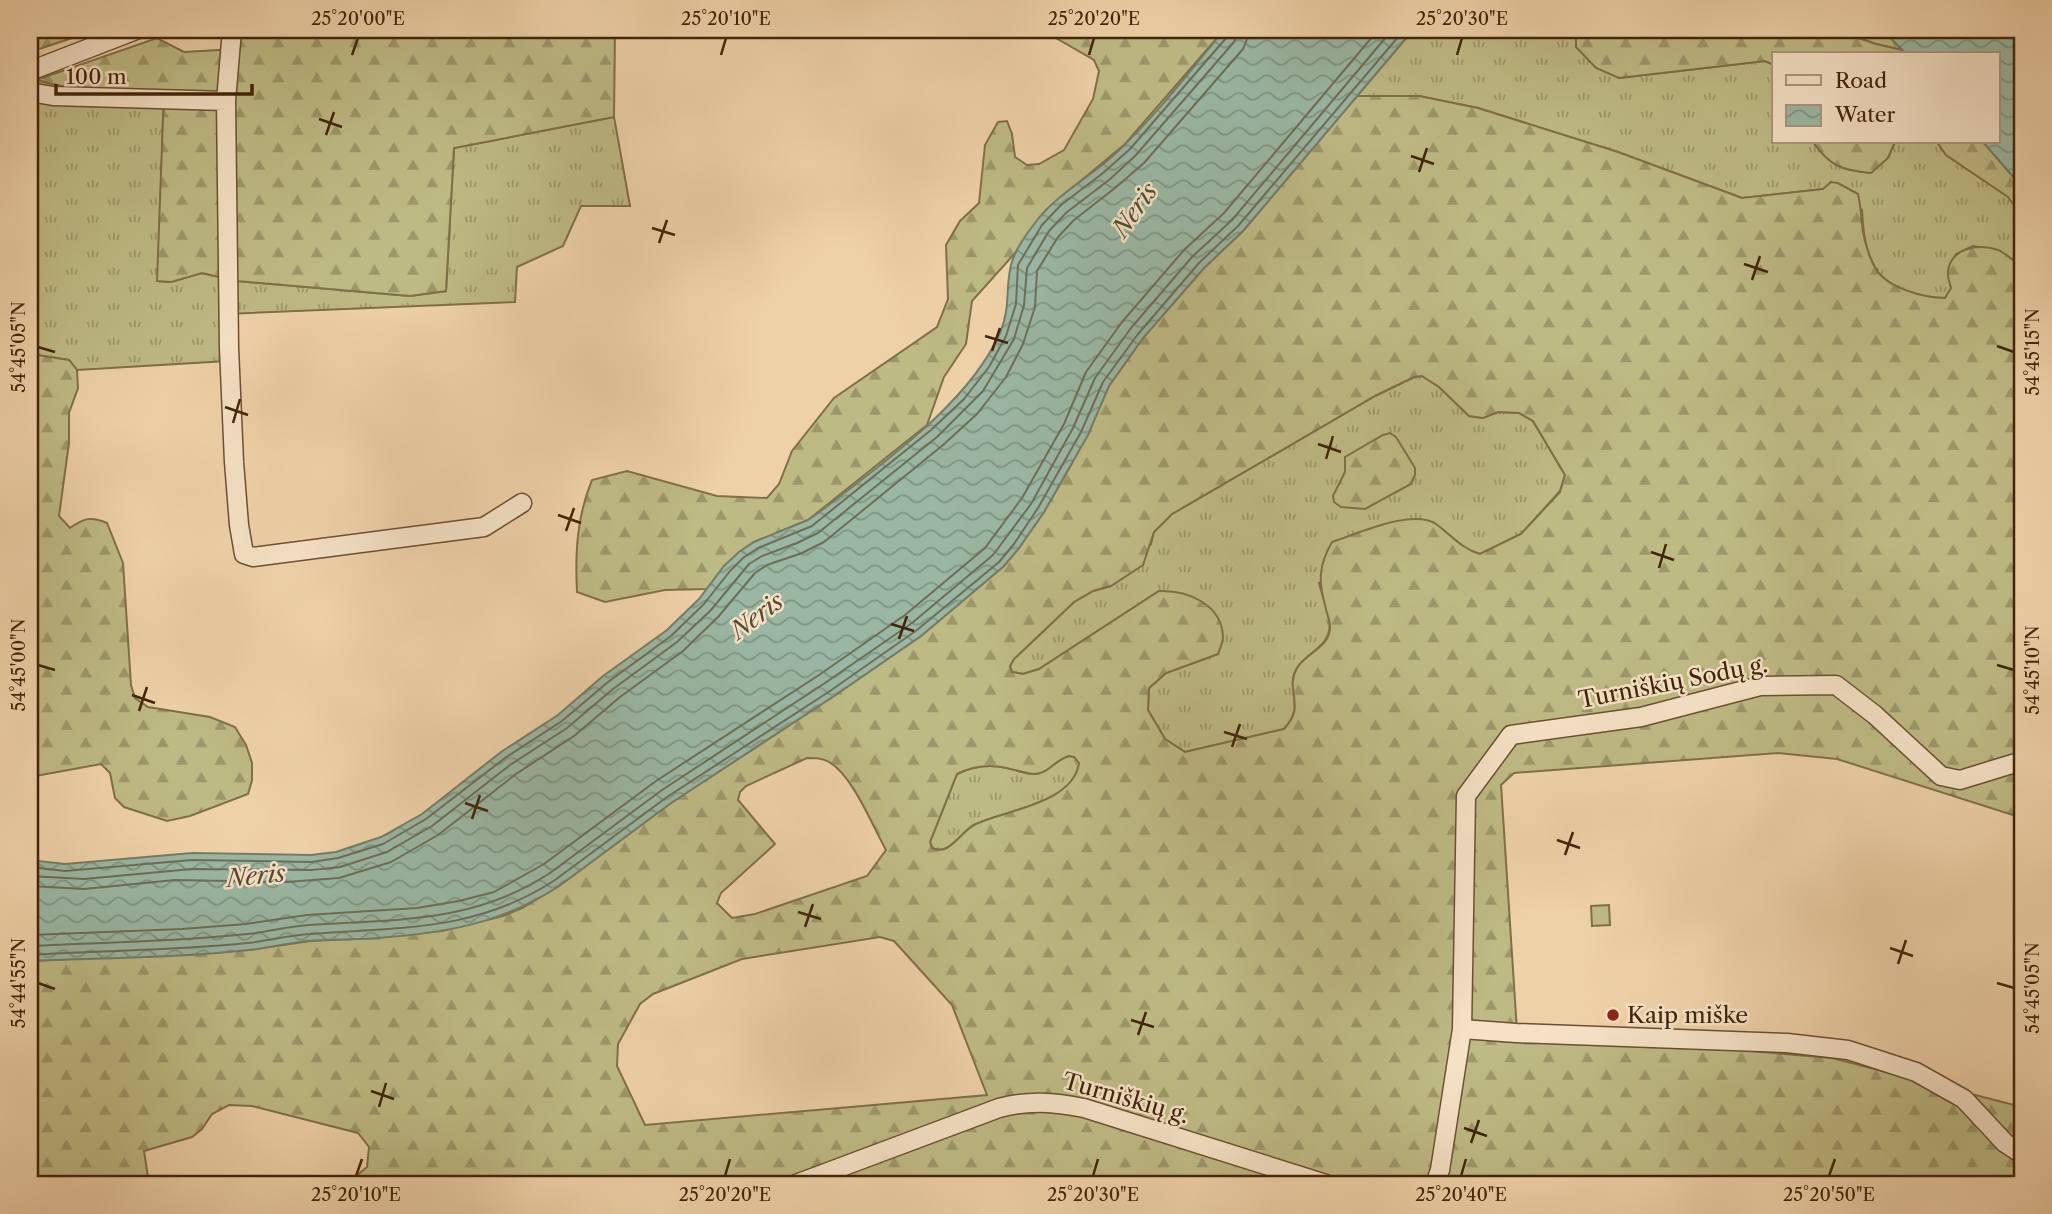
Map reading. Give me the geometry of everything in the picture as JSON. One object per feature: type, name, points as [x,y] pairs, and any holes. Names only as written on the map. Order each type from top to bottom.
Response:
[{"type":"street","points":[[30,71],[136,30]]},
{"type":"street","points":[[232,30],[226,101],[229,348],[235,475],[244,554],[253,557],[484,527],[522,503]]},
{"type":"street","points":[[30,92],[53,96],[226,101]]},
{"type":"street","name":"Turniškių Sodų g.","points":[[1435,1184],[1440,1170],[1462,1029],[1466,796],[1511,735],[1640,717],[1760,686],[1836,685],[1875,715],[1941,776],[1960,780],[2022,761]]},
{"type":"street","points":[[1462,1029],[1787,1043],[1848,1050],[1916,1072],[1964,1099],[2005,1143],[2022,1154]]},
{"type":"street","name":"Turniškių g.","points":[[796,1184],[999,1108],[1043,1101],[1084,1108],[1326,1184]]},
{"type":"green space","points":[[30,30],[96,30],[30,52]]},
{"type":"green space","points":[[242,30],[615,30],[614,117],[454,148],[446,291],[410,296],[237,281],[202,273],[171,282],[157,281],[164,92],[70,88],[36,80],[157,38],[184,52],[236,49]]},
{"type":"green space","points":[[1042,30],[1224,30],[1125,144],[1046,210],[1016,252],[972,301],[966,344],[944,377],[927,425],[808,520],[754,542],[739,552],[707,589],[665,590],[605,602],[577,592],[578,535],[592,480],[627,471],[717,496],[767,498],[779,484],[792,451],[834,398],[937,327],[948,299],[946,245],[960,221],[979,203],[985,145],[998,122],[1007,121],[1015,157],[1027,165],[1039,164],[1064,150],[1093,99],[1099,71],[1094,60]]},
{"type":"green space","points":[[1413,30],[1576,30],[1576,47],[1619,78],[1765,61],[1772,64],[1772,144],[1815,144],[1831,162],[1851,170],[1870,173],[1888,158],[1894,144],[1938,144],[1946,155],[2009,197],[2022,217],[2022,262],[2017,263],[1997,250],[1973,246],[1956,254],[1948,271],[1951,289],[1945,298],[1917,294],[1897,287],[1881,276],[1867,248],[1862,210],[1831,182],[1824,189],[1742,198],[1618,152],[1478,108],[1419,96],[1357,96]]},
{"type":"green space","points":[[1576,30],[1835,30],[1904,52],[1772,52],[1772,64],[1765,61],[1619,78],[1596,68],[1576,47]]},
{"type":"green space","points":[[1835,30],[1883,30],[1902,50],[1876,44]]},
{"type":"green space","points":[[36,80],[70,88],[164,91],[158,281],[171,282],[201,273],[237,281],[410,296],[446,291],[454,148],[614,117],[630,206],[581,206],[563,246],[517,267],[515,302],[226,314],[227,361],[77,370],[69,360],[30,354],[30,82]]},
{"type":"green space","points":[[1357,96],[1419,96],[1478,108],[1618,152],[1742,198],[1823,189],[1831,182],[1838,183],[1858,194],[1865,241],[1876,269],[1888,282],[1917,294],[1945,298],[1951,288],[1948,274],[1950,264],[1954,257],[1967,249],[1990,248],[2022,262],[2022,818],[1837,759],[1778,753],[1514,773],[1501,785],[1517,1031],[1832,1058],[2022,1107],[2022,1184],[313,1184],[356,1176],[367,1167],[369,1147],[358,1133],[252,1106],[229,1105],[212,1114],[202,1129],[192,1137],[144,1151],[149,1184],[30,1184],[30,961],[248,950],[310,941],[442,931],[503,916],[559,886],[671,803],[921,636],[1004,566],[1044,512],[1071,465],[1109,386],[1143,338],[1204,268],[1243,231]],"holes":[[[1422,376],[1439,387],[1469,416],[1483,418],[1498,412],[1519,413],[1533,421],[1565,475],[1560,492],[1521,534],[1480,554],[1468,549],[1436,524],[1414,519],[1385,524],[1332,542],[1324,558],[1321,580],[1330,624],[1329,633],[1322,645],[1297,668],[1293,684],[1294,713],[1284,729],[1185,752],[1165,739],[1148,710],[1149,688],[1166,673],[1218,654],[1223,639],[1217,616],[1210,608],[1181,593],[1159,591],[1039,669],[1023,674],[1012,672],[1010,666],[1014,659],[1074,602],[1093,591],[1111,586],[1143,565],[1154,532],[1172,514],[1375,396],[1414,377]],[[1074,757],[1079,763],[1074,777],[1052,796],[976,824],[944,849],[932,848],[930,842],[957,774],[987,766],[1035,774],[1064,758]],[[807,758],[826,761],[838,769],[854,789],[886,850],[867,876],[755,914],[732,918],[717,903],[721,893],[775,844],[738,800],[740,792],[746,786]],[[880,937],[894,941],[952,1005],[987,1095],[645,1125],[617,1066],[618,1044],[640,1004],[653,994],[742,959]]]},
{"type":"green space","points":[[1815,144],[1894,144],[1888,158],[1871,173],[1837,165],[1825,157]]},
{"type":"green space","points":[[1938,144],[1985,144],[2022,187],[2022,217],[2008,197],[1946,155]]},
{"type":"green space","points":[[30,354],[69,360],[77,370],[78,388],[69,413],[69,443],[59,516],[70,528],[88,519],[107,523],[123,563],[131,685],[135,698],[148,707],[210,717],[235,727],[246,745],[252,763],[252,780],[248,794],[190,816],[167,821],[124,807],[115,798],[110,773],[101,764],[30,777]]},
{"type":"green space","points":[[1422,376],[1439,387],[1469,416],[1483,418],[1498,412],[1519,413],[1533,421],[1565,475],[1560,491],[1521,534],[1480,554],[1468,550],[1433,522],[1319,583],[1328,614],[1329,631],[1324,642],[1297,668],[1293,683],[1294,712],[1284,729],[1185,752],[1165,739],[1148,710],[1149,688],[1166,673],[1218,654],[1159,591],[1039,669],[1023,674],[1012,672],[1010,666],[1014,659],[1074,602],[1093,591],[1111,586],[1151,544],[1154,532],[1172,514],[1375,396],[1414,377]]},
{"type":"green space","points":[[1390,433],[1396,437],[1415,468],[1411,484],[1365,509],[1341,507],[1334,502],[1333,496],[1345,472],[1345,457]]},
{"type":"green space","points":[[1069,756],[1075,757],[1079,763],[1074,777],[1052,796],[976,824],[944,849],[932,848],[930,842],[957,774],[987,766],[1035,774]]},
{"type":"green space","points":[[1609,905],[1610,925],[1592,926],[1591,906]]},
{"type":"water","name":"Neris","points":[[1224,30],[1413,30],[1243,231],[1204,268],[1143,338],[1109,386],[1088,435],[1044,512],[1019,548],[1004,566],[921,636],[671,803],[559,886],[494,918],[449,929],[402,936],[307,941],[194,955],[30,961],[30,860],[65,864],[192,853],[311,855],[336,852],[381,837],[422,814],[501,752],[558,715],[603,676],[667,630],[699,599],[724,566],[739,552],[754,542],[808,520],[873,471],[947,407],[986,359],[1003,323],[1013,259],[1038,219],[1055,201],[1130,140]]},
{"type":"water","points":[[1883,30],[2022,30],[2022,187],[1985,144],[2000,144],[2000,52],[1904,52]]},
{"type":"place","name":"Kaip miške","points":[[1613,1015]]}]
